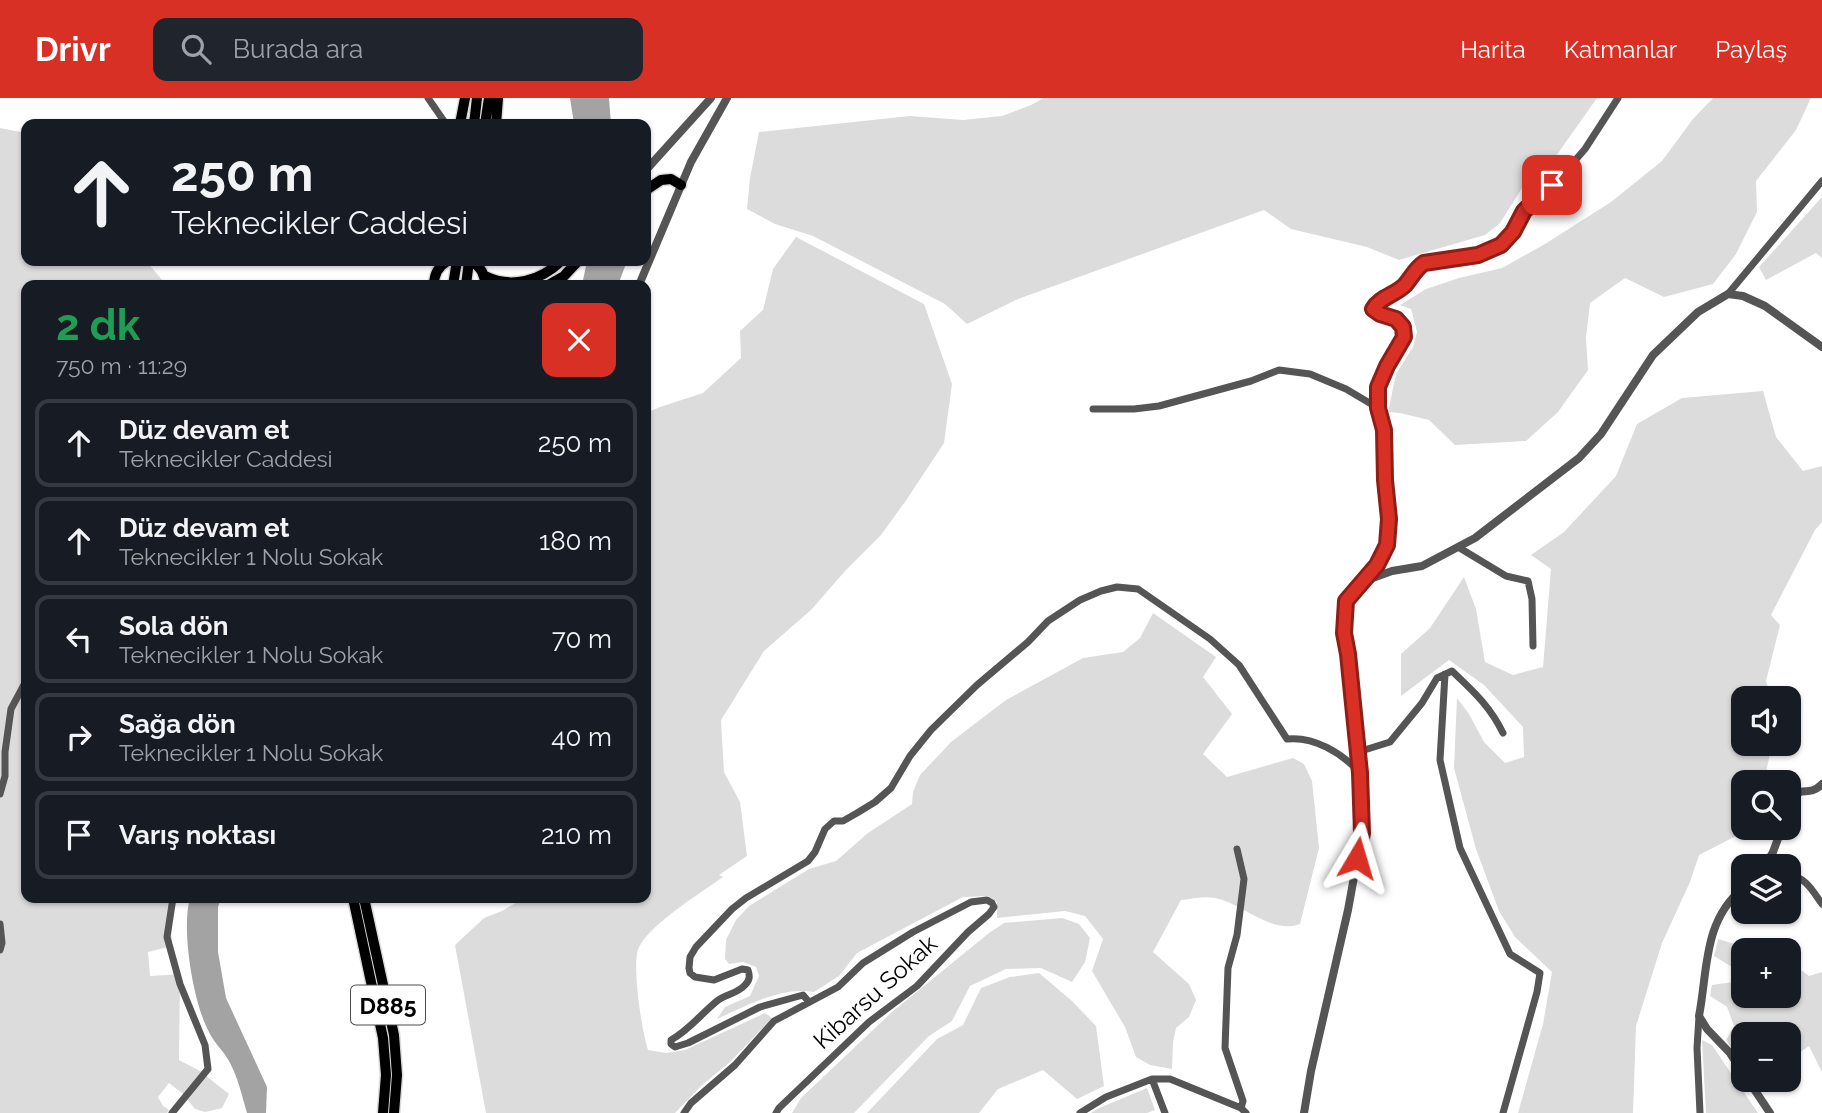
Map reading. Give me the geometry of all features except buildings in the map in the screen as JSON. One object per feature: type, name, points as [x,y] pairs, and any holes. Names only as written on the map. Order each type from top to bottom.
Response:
[{"type":"highway","points":[[461,119],[465,98]]},
{"type":"highway","points":[[475,119],[477,98]]},
{"type":"highway","points":[[486,119],[489,98]]},
{"type":"highway","points":[[496,119],[498,98]]},
{"type":"highway","points":[[651,184],[671,178],[681,185]]},
{"type":"highway","points":[[524,280],[544,274],[554,266]]},
{"type":"highway","points":[[557,280],[573,266]]},
{"type":"highway","points":[[479,269],[496,280]]},
{"type":"highway","name":"D885","points":[[354,903],[383,1038],[386,1075],[383,1113]]},
{"type":"highway","name":"D885","points":[[365,903],[394,1035],[397,1074],[394,1113]]},
{"type":"street","points":[[428,98],[443,119]]},
{"type":"street","points":[[651,164],[711,98]]},
{"type":"street","points":[[651,256],[691,162],[727,98]]},
{"type":"street","points":[[1304,1113],[1362,833],[1360,773],[1344,633],[1346,601],[1377,565],[1387,545],[1389,519],[1384,430],[1378,408],[1378,387],[1404,337],[1403,327],[1396,319],[1373,309],[1377,303],[1406,284],[1424,263],[1478,255],[1501,245],[1513,232],[1524,211],[1585,149],[1618,98]]},
{"type":"street","points":[[1354,589],[1370,579],[1422,565],[1458,548],[1475,538],[1579,458],[1601,434],[1653,355],[1698,312],[1728,294],[1822,181]]},
{"type":"street","points":[[1728,294],[1744,296],[1765,306],[1822,347]]},
{"type":"street","points":[[1093,409],[1159,406],[1251,381],[1279,370],[1310,374],[1346,389],[1378,408]]},
{"type":"street","points":[[1458,548],[1506,576],[1528,581],[1532,599],[1533,646]]},
{"type":"street","points":[[684,1113],[691,1103],[734,1065],[774,1021],[809,1002],[803,995],[760,1007],[675,1047],[671,1040],[684,1032],[719,999],[737,992],[748,983],[750,975],[748,970],[742,970],[714,980],[695,977],[689,968],[690,957],[696,947],[746,898],[808,862],[825,829],[834,821],[843,821],[857,813],[891,788],[910,756],[931,730],[1048,621],[1080,600],[1117,587],[1138,589],[1210,639],[1239,665],[1287,739],[1310,740],[1334,751],[1360,773]]},
{"type":"street","points":[[1358,752],[1390,742],[1422,703],[1437,678],[1452,671],[1481,698],[1503,733]]},
{"type":"street","points":[[1445,674],[1440,760],[1460,848],[1510,954],[1540,973],[1503,1113]]},
{"type":"street","points":[[0,794],[5,776],[10,709],[21,690]]},
{"type":"street","points":[[1801,791],[1817,789],[1822,785]]},
{"type":"street","points":[[1080,1113],[1106,1097],[1152,1079],[1170,1079],[1244,1110],[1225,1048],[1228,968],[1239,925],[1244,879],[1237,849]]},
{"type":"street","points":[[1801,878],[1806,880],[1822,904]]},
{"type":"street","points":[[1699,1113],[1697,1048],[1709,947],[1715,924],[1731,899]]},
{"type":"street","name":"Kibarsu Sokak","points":[[776,1113],[869,1022],[917,986],[968,932],[989,914],[994,907],[992,903],[988,900],[971,902],[913,932],[863,962],[838,987],[809,1002]]},
{"type":"street","points":[[172,903],[167,937],[180,984],[205,1045],[208,1069],[172,1113]]},
{"type":"street","points":[[0,925],[0,950]]},
{"type":"street","points":[[1699,1016],[1707,1029],[1731,1055]]},
{"type":"street","points":[[1152,1079],[1165,1113]]},
{"type":"street","points":[[1756,1092],[1770,1113]]},
{"type":"shaded area","points":[[570,98],[609,98],[611,119],[573,119]]},
{"type":"shaded area","points":[[1044,98],[1597,98],[1549,166],[1522,188],[1500,223],[1485,235],[1399,260],[1367,247],[1291,229],[1264,210],[1018,299],[967,324],[945,304],[813,236],[775,224],[747,209],[759,132],[910,116],[963,120],[1002,116]]},
{"type":"shaded area","points":[[1713,98],[1811,98],[1796,130],[1756,181],[1757,212],[1736,254],[1713,284],[1664,297],[1625,278],[1590,303],[1586,338],[1588,370],[1558,412],[1526,441],[1455,445],[1429,420],[1388,412],[1396,374],[1413,347],[1417,332],[1411,309],[1400,305],[1426,289],[1502,268],[1611,202],[1662,161],[1693,119]]},
{"type":"shaded area","points":[[0,128],[21,132],[21,266],[150,266],[162,280],[21,280],[21,903],[170,903],[172,946],[148,952],[150,976],[180,974],[179,1060],[200,1071],[229,1094],[222,1108],[205,1112],[195,1109],[182,1093],[169,1083],[158,1097],[169,1110],[167,1113],[0,1113]]},
{"type":"shaded area","points":[[1822,197],[1822,258],[1816,253],[1766,280],[1759,267]]},
{"type":"shaded area","points":[[796,237],[924,304],[952,384],[944,443],[907,499],[881,535],[811,610],[764,651],[721,720],[724,772],[740,802],[747,856],[719,875],[723,877],[654,928],[639,947],[637,982],[640,1014],[648,1050],[666,1053],[685,1050],[765,1013],[772,1018],[675,1113],[486,1113],[455,945],[484,918],[516,903],[651,903],[651,411],[703,393],[741,358],[740,331],[763,310],[773,269]]},
{"type":"shaded area","points":[[586,266],[625,266],[620,280],[583,280]]},
{"type":"shaded area","points":[[1763,391],[1776,437],[1803,471],[1822,466],[1822,522],[1815,530],[1771,615],[1780,625],[1766,681],[1767,686],[1731,686],[1731,756],[1769,756],[1767,770],[1731,770],[1731,839],[1699,855],[1690,882],[1662,943],[1636,1026],[1633,1113],[1518,1113],[1543,1024],[1552,972],[1515,937],[1499,911],[1476,849],[1454,768],[1457,698],[1484,742],[1505,763],[1524,757],[1523,727],[1484,685],[1449,660],[1401,696],[1401,654],[1430,628],[1464,577],[1476,609],[1485,662],[1513,675],[1543,667],[1551,569],[1531,555],[1564,532],[1616,476],[1637,424],[1682,398]]},
{"type":"shaded area","points":[[1153,613],[1216,657],[1203,677],[1232,714],[1203,754],[1227,777],[1293,758],[1304,764],[1312,781],[1319,848],[1300,924],[1289,926],[1268,922],[1215,898],[1181,900],[1153,952],[1189,984],[1196,1000],[1189,1017],[1176,1028],[1172,1069],[1150,1065],[1136,1057],[1125,1027],[1092,971],[1103,939],[1085,916],[1065,911],[997,918],[997,902],[988,896],[963,897],[857,953],[839,976],[814,992],[777,994],[717,1019],[725,1007],[750,996],[759,976],[756,967],[743,962],[729,964],[725,959],[726,940],[736,920],[749,906],[809,869],[836,861],[868,833],[912,804],[913,792],[920,775],[951,742],[1006,700],[1083,658],[1123,652],[1140,638]]},
{"type":"shaded area","points":[[189,903],[219,903],[218,952],[226,998],[267,1087],[266,1113],[247,1113],[232,1067],[210,1034],[203,1017],[190,965]]},
{"type":"shaded area","points":[[1062,918],[1079,924],[1090,938],[1085,962],[1072,982],[1041,968],[1006,969],[970,986],[952,1021],[929,1036],[854,1113],[792,1113],[801,1098],[892,1012],[989,933],[1004,923]]},
{"type":"shaded area","points":[[1718,939],[1731,943],[1731,967],[1714,956]]},
{"type":"shaded area","points":[[1801,970],[1809,976],[1822,972],[1822,1072],[1809,1046],[1801,1052],[1801,1022],[1733,1022],[1727,1007],[1710,996],[1712,985],[1731,982],[1731,1008],[1801,1008]]},
{"type":"shaded area","points":[[1039,973],[1096,1026],[1104,1086],[1077,1099],[1043,1070],[998,1089],[979,1113],[867,1113],[937,1039],[963,1025],[981,988],[1010,977]]},
{"type":"shaded area","points":[[1731,1031],[1731,1047],[1726,1040]]},
{"type":"shaded area","points":[[1702,1040],[1712,1045],[1731,1073],[1731,1092],[1744,1092],[1758,1113],[1706,1113]]},
{"type":"shaded area","points":[[1147,1088],[1155,1110],[1147,1113],[1091,1113],[1097,1109]]},
{"type":"route","points":[[1357,858],[1362,833],[1360,773],[1344,633],[1346,601],[1377,565],[1387,545],[1388,498],[1384,430],[1378,408],[1378,387],[1404,337],[1403,327],[1396,319],[1373,309],[1377,303],[1406,284],[1410,276],[1424,263],[1478,255],[1501,245],[1513,232],[1524,211],[1552,185]]}]
